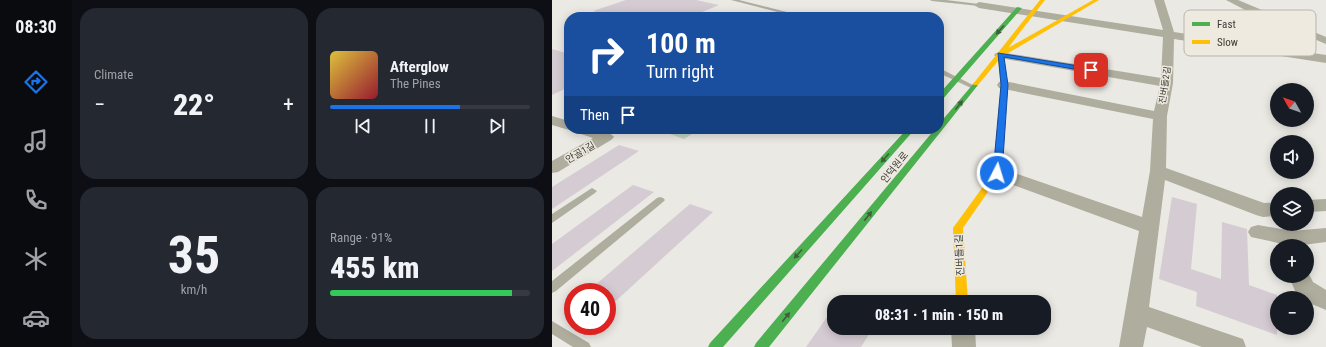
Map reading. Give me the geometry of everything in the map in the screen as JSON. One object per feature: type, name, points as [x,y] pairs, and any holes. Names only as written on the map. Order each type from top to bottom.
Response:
[{"type":"street","points":[[944,92],[1026,0]]},
{"type":"street","name":"안덕원로","points":[[944,123],[1043,0]]},
{"type":"street","points":[[1000,55],[1097,0]]},
{"type":"street","name":"진버들2길","points":[[1131,347],[1158,171],[1160,116],[1167,83],[1169,34],[1159,0]]},
{"type":"street","points":[[1231,0],[1252,10]]},
{"type":"street","points":[[979,5],[1016,12],[1184,37]]},
{"type":"street","points":[[1316,37],[1326,41]]},
{"type":"street","points":[[1000,55],[1167,83]]},
{"type":"street","points":[[1000,55],[1004,85],[997,173],[1150,227]]},
{"type":"street","points":[[1296,56],[1325,61]]},
{"type":"street","points":[[1004,85],[1160,116]]},
{"type":"street","points":[[552,120],[564,124]]},
{"type":"street","name":"안골1길","points":[[552,168],[606,137],[596,134]]},
{"type":"street","name":"안덕원로","points":[[715,347],[907,134]]},
{"type":"street","name":"안덕원로","points":[[761,347],[935,134]]},
{"type":"street","points":[[1158,171],[1263,210],[1270,210]]},
{"type":"street","name":"진버들1길","points":[[962,295],[958,228],[997,173]]},
{"type":"street","points":[[1314,206],[1326,205]]},
{"type":"street","points":[[1258,232],[1282,239]]},
{"type":"street","points":[[1307,239],[1326,235]]},
{"type":"street","points":[[1302,283],[1309,292],[1326,300]]},
{"type":"street","points":[[1137,313],[1234,347]]},
{"type":"street","points":[[963,335],[964,347]]},
{"type":"lane","points":[[733,0],[783,12]]},
{"type":"lane","points":[[932,0],[979,5]]},
{"type":"lane","points":[[965,0],[979,5]]},
{"type":"lane","points":[[944,73],[973,87]]},
{"type":"lane","points":[[552,218],[592,191]]},
{"type":"lane","points":[[552,288],[660,200]]},
{"type":"lane","points":[[552,327],[584,347]]},
{"type":"green space","points":[[670,134],[692,134],[684,139]]},
{"type":"building","points":[[626,0],[696,0],[719,5],[702,12],[593,11]]},
{"type":"building","points":[[552,49],[564,53],[564,89],[552,95]]},
{"type":"building","points":[[619,145],[639,151],[552,209],[552,187]]},
{"type":"building","points":[[633,185],[654,192],[552,271],[552,244]]},
{"type":"building","points":[[1172,197],[1197,204],[1191,269],[1221,279],[1222,222],[1247,229],[1249,285],[1270,292],[1270,332],[1196,306],[1197,292],[1159,279]]},
{"type":"building","points":[[690,204],[713,212],[616,301],[616,283],[598,283]]},
{"type":"building","points":[[827,317],[827,335],[869,335],[861,347],[806,347]]},
{"type":"traffic: fast","points":[[944,92],[1019,8]]},
{"type":"traffic: fast","points":[[944,123],[976,84]]},
{"type":"traffic: fast","points":[[715,347],[907,134]]},
{"type":"traffic: fast","points":[[761,347],[935,134]]},
{"type":"traffic: slow","points":[[976,84],[1043,0]]},
{"type":"traffic: slow","points":[[962,295],[958,228],[997,173],[1004,85],[1000,55],[1097,0]]},
{"type":"route","points":[[997,173],[1004,85],[1000,55],[1091,70]]}]
